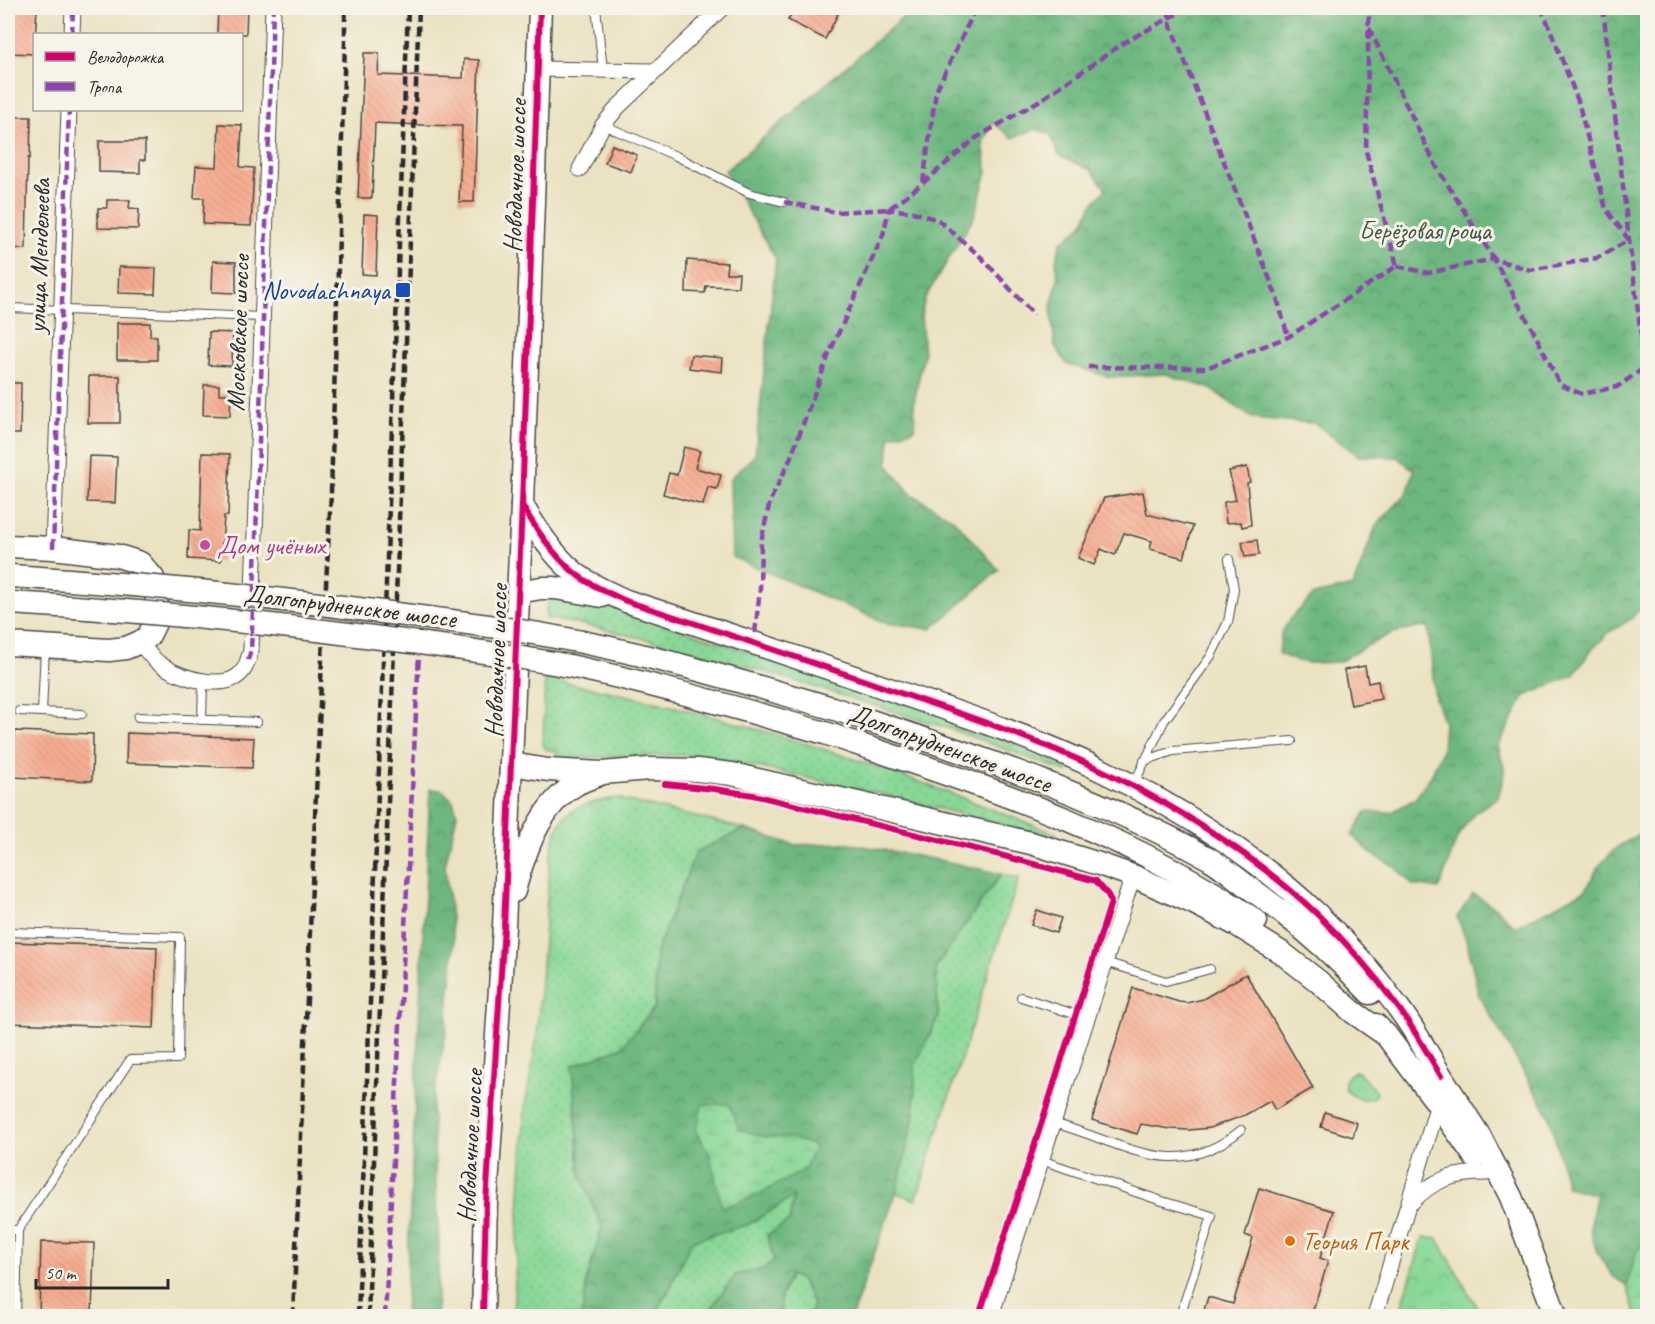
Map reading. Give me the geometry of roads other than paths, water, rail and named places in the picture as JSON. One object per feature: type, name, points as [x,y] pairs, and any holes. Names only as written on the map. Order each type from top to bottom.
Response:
[{"type":"main road","name":"Новодачное шоссе","points":[[483,1317],[486,1203],[504,927],[540,8]]},
{"type":"main road","points":[[522,505],[568,568],[595,586],[626,601],[978,720],[1056,750],[1133,786],[1193,821],[1278,880],[1318,915],[1357,956],[1399,1007],[1441,1076]]},
{"type":"main road","points":[[8,546],[53,548],[118,556],[140,563],[153,579],[158,594],[155,623],[148,637],[126,648],[109,650],[8,644]]},
{"type":"main road","name":"Долгопрудненское шоссе","points":[[9,576],[101,581],[297,600],[459,622],[582,642],[672,662],[832,708],[990,762],[1074,794],[1155,830],[1212,860],[1300,926],[1348,969],[1441,1076],[1480,1137],[1511,1197],[1556,1317]]},
{"type":"main road","points":[[518,592],[555,588],[626,601]]},
{"type":"main road","name":"Долгопрудненское шоссе","points":[[9,603],[195,616],[294,627],[456,648],[577,668],[738,708],[825,733],[992,790],[1064,819],[1143,854],[1199,883],[1290,945],[1334,982],[1386,1035],[1438,1104],[1487,1173],[1539,1270]]},
{"type":"main road","points":[[511,764],[549,770],[602,773],[649,769],[698,770],[732,774],[1031,843],[1099,864],[1133,876],[1194,903],[1282,952],[1353,1012],[1386,1035]]},
{"type":"main road","points":[[504,927],[520,868],[537,826],[554,803],[574,786],[602,773]]},
{"type":"street","points":[[72,33],[73,8]]},
{"type":"street","name":"Московское шоссе","points":[[203,681],[224,682],[237,677],[244,670],[251,650],[273,8]]},
{"type":"street","points":[[580,169],[603,125],[619,106],[722,8]]},
{"type":"street","points":[[538,69],[655,71]]},
{"type":"street","name":"улица Менделеева","points":[[53,548],[69,111]]},
{"type":"street","points":[[140,642],[161,666],[203,681]]},
{"type":"street","points":[[991,1317],[1133,876]]},
{"type":"street","points":[[1375,1317],[1438,1104]]},
{"type":"street","points":[[1407,1206],[1422,1191],[1436,1182],[1469,1173],[1487,1173]]},
{"type":"lane","points":[[596,8],[603,70]]},
{"type":"lane","points":[[603,125],[676,156],[749,193],[784,202]]},
{"type":"lane","points":[[8,308],[263,317]]},
{"type":"lane","points":[[1133,786],[1164,721],[1211,656],[1228,622],[1234,589],[1229,559]]},
{"type":"lane","points":[[42,712],[45,646]]},
{"type":"lane","points":[[202,720],[203,681]]},
{"type":"lane","points":[[19,711],[82,714]]},
{"type":"lane","points":[[138,717],[257,722]]},
{"type":"lane","points":[[1144,761],[1173,751],[1292,741]]},
{"type":"lane","points":[[8,932],[180,937],[178,1059],[130,1060],[18,1230],[15,1317]]},
{"type":"lane","points":[[1105,962],[1166,981],[1210,969]]},
{"type":"lane","points":[[1021,997],[1087,1018]]},
{"type":"lane","points":[[1053,1123],[1143,1154],[1172,1158],[1194,1155],[1216,1148],[1241,1130]]},
{"type":"lane","points":[[1041,1160],[1212,1216],[1180,1317]]},
{"type":"lane","points":[[8,1230],[18,1230]]},
{"type":"railway","points":[[293,1316],[331,493],[345,8]]},
{"type":"railway","points":[[358,1316],[408,8]]},
{"type":"railway","points":[[368,1316],[419,8]]},
{"type":"place","name":"Novodachnaya","points":[[403,290]]},
{"type":"place","name":"Дом учёных","points":[[205,545]]},
{"type":"place","name":"Теория Парк","points":[[1290,1241]]},
{"type":"park label","name":"Берёзовая роща","points":[[1425,230]]}]
